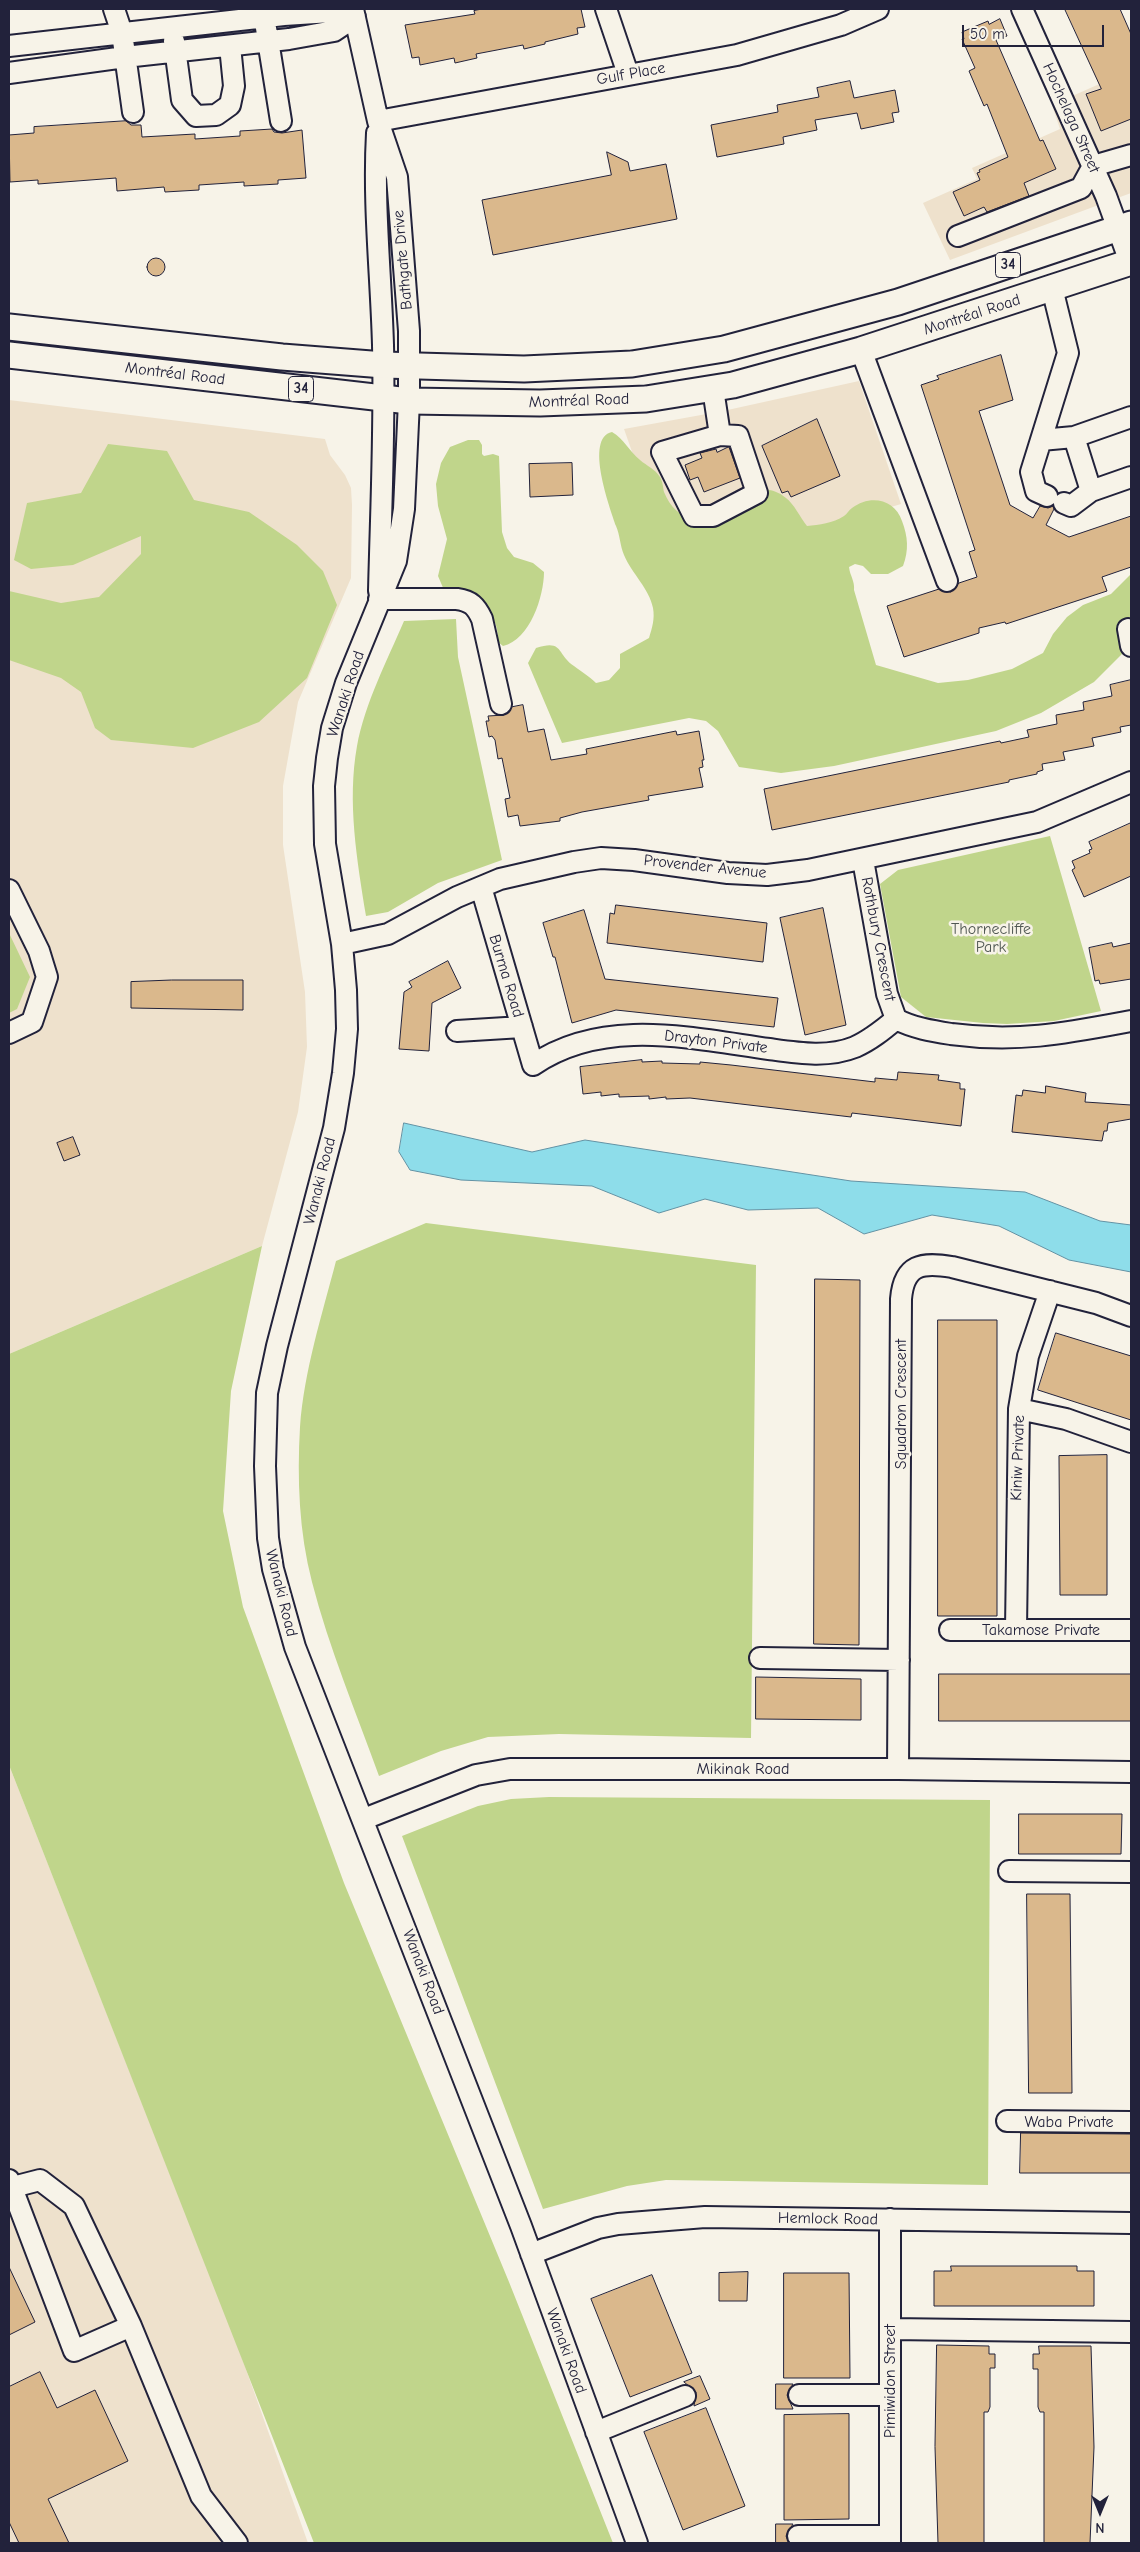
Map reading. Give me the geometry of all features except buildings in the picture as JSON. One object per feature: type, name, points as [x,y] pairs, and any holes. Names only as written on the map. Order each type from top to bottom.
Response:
[{"type":"main road","name":"Montréal Road","points":[[9,327],[282,357],[409,367],[524,369],[598,367],[678,358],[724,348],[898,302],[1125,226]]},
{"type":"main road","name":"Montréal Road","points":[[9,355],[409,401],[586,402],[646,399],[723,387],[861,350],[1131,262]]},
{"type":"main road","points":[[723,387],[724,348]]},
{"type":"street","points":[[114,9],[122,33],[133,112]]},
{"type":"street","points":[[606,9],[628,74]]},
{"type":"street","name":"Gulf Place","points":[[378,121],[737,55],[841,25],[878,9]]},
{"type":"street","name":"Hochelaga Street","points":[[1022,9],[1093,166],[1125,226],[1131,262]]},
{"type":"street","points":[[9,46],[264,17],[331,12],[354,13]]},
{"type":"street","points":[[9,73],[125,57],[230,46],[334,31],[354,13]]},
{"type":"street","name":"Bathgate Drive","points":[[354,13],[378,121],[397,177],[409,331],[409,401]]},
{"type":"street","points":[[264,17],[281,121]]},
{"type":"street","points":[[172,26],[182,100],[196,116],[216,115],[230,105],[234,86],[230,46]]},
{"type":"street","name":"Bathgate Drive","points":[[378,121],[374,180],[384,365],[384,399]]},
{"type":"street","points":[[958,236],[1081,188],[1093,166],[1131,155]]},
{"type":"street","points":[[1052,288],[1068,353],[1031,472],[1036,492],[1070,506],[1091,492],[1131,477]]},
{"type":"street","points":[[861,350],[947,581]]},
{"type":"street","points":[[720,435],[723,387]]},
{"type":"street","name":"Wanaki Road","points":[[379,599],[384,494],[384,399]]},
{"type":"street","name":"Wanaki Road","points":[[409,401],[402,530],[390,582],[379,599],[339,704],[327,758],[324,786],[325,844],[342,944],[346,1029],[340,1092],[334,1128],[272,1366],[265,1420],[268,1538],[280,1597],[295,1647],[364,1819],[531,2254],[637,2543]]},
{"type":"street","points":[[1041,440],[1074,437],[1131,417]]},
{"type":"street","points":[[720,435],[738,436],[757,493],[712,516],[694,516],[662,452],[720,435]]},
{"type":"street","points":[[1074,437],[1091,492]]},
{"type":"street","points":[[379,599],[457,600],[468,601],[477,607],[482,618],[501,704]]},
{"type":"street","name":"Provender Avenue","points":[[342,944],[388,934],[481,887],[520,874],[601,858],[767,875],[808,870],[1037,822],[1131,782]]},
{"type":"street","name":"Rothbury Crescent","points":[[863,860],[887,994],[896,1019],[914,1027],[936,1032],[997,1039],[1054,1035],[1131,1022]]},
{"type":"street","name":"Burma Road","points":[[481,887],[533,1065]]},
{"type":"street","points":[[9,890],[39,951],[47,976],[32,1022],[9,1033]]},
{"type":"street","name":"Drayton Private","points":[[533,1065],[548,1054],[582,1041],[627,1035],[661,1035],[804,1053],[838,1052],[855,1047],[870,1039],[896,1019]]},
{"type":"street","points":[[457,1032],[522,1027]]},
{"type":"street","name":"Squadron Crescent","points":[[898,1769],[901,1299],[905,1278],[913,1269],[921,1265],[934,1264],[1096,1303],[1131,1316]]},
{"type":"street","name":"Kiniw Private","points":[[1016,1629],[1019,1410],[1028,1356],[1050,1291]]},
{"type":"street","points":[[1019,1410],[1066,1419],[1131,1442]]},
{"type":"street","name":"Takamose Private","points":[[950,1630],[1131,1630]]},
{"type":"street","points":[[760,1658],[899,1660]]},
{"type":"street","name":"Mikinak Road","points":[[364,1819],[476,1775],[510,1769],[898,1769],[1131,1772]]},
{"type":"street","points":[[1009,1871],[1131,1872]]},
{"type":"street","name":"Waba Private","points":[[1008,2121],[1131,2122]]},
{"type":"street","points":[[130,2326],[74,2351],[10,2185],[40,2180],[74,2206],[130,2326],[201,2496],[237,2543]]},
{"type":"street","name":"Hemlock Road","points":[[531,2254],[598,2228],[662,2219],[890,2219],[1131,2223]]},
{"type":"street","name":"Pimiwidon Street","points":[[890,2219],[890,2540]]},
{"type":"street","points":[[890,2329],[1131,2332]]},
{"type":"street","points":[[799,2396],[890,2395]]},
{"type":"street","points":[[596,2432],[686,2396]]},
{"type":"street","points":[[798,2536],[890,2540]]},
{"type":"shaded area","points":[[1131,70],[1131,193],[950,260],[923,203],[977,179],[972,168],[1060,129],[1052,105]]},
{"type":"shaded area","points":[[859,381],[901,504],[808,532],[662,537],[624,429],[723,411]]},
{"type":"shaded area","points":[[9,400],[325,439],[330,455],[345,475],[351,488],[352,505],[351,578],[298,702],[283,786],[283,845],[305,992],[307,1047],[298,1112],[262,1246],[9,1354]]},
{"type":"shaded area","points":[[9,1765],[238,2347],[308,2543],[9,2543]]},
{"type":"green space","points":[[612,432],[636,456],[658,474],[666,497],[672,506],[680,514],[695,521],[739,495],[763,490],[775,492],[786,498],[807,526],[835,520],[866,501],[881,501],[894,508],[899,514],[907,538],[907,549],[903,566],[888,574],[871,574],[863,566],[855,564],[849,567],[876,665],[938,683],[968,680],[1012,669],[1043,653],[1053,634],[1067,617],[1083,605],[1111,594],[1131,574],[1131,645],[1094,682],[1041,713],[996,731],[834,766],[781,773],[739,767],[718,731],[706,721],[689,718],[562,743],[528,663],[536,648],[551,645],[556,647],[568,661],[596,683],[609,680],[620,668],[620,654],[649,638],[653,623],[654,612],[651,601],[624,555],[601,474],[600,447],[604,437]]},
{"type":"green space","points":[[468,440],[479,440],[484,456],[493,454],[499,456],[502,532],[507,548],[514,557],[533,563],[544,572],[541,593],[534,616],[521,635],[513,642],[503,646],[498,642],[494,620],[489,612],[474,602],[444,590],[438,576],[447,539],[438,506],[436,484],[441,463],[450,447]]},
{"type":"green space","points":[[108,444],[167,451],[194,500],[249,512],[297,545],[323,571],[337,605],[307,678],[259,722],[193,748],[111,740],[95,728],[81,692],[61,678],[9,660],[9,591],[61,603],[99,597],[141,554],[141,536],[73,565],[31,569],[14,560],[27,503],[81,493]]},
{"type":"green space","points":[[456,619],[458,657],[502,860],[438,883],[388,912],[366,916],[354,831],[353,810],[354,767],[365,714],[404,621]]},
{"type":"green space","name":"Thornecliffe Park","points":[[1050,836],[1101,1011],[1054,1021],[1007,1024],[926,1017],[901,997],[880,884],[898,870]]},
{"type":"green space","points":[[9,933],[30,977],[17,1009],[9,1013]]},
{"type":"green space","points":[[426,1223],[756,1265],[751,1738],[559,1734],[488,1737],[441,1751],[379,1776],[326,1631],[312,1582],[304,1544],[300,1505],[300,1427],[309,1364],[336,1261]]},
{"type":"green space","points":[[262,1246],[231,1391],[223,1511],[243,1607],[344,1883],[509,2282],[613,2543],[314,2543],[9,1765],[9,1354]]},
{"type":"green space","points":[[549,1797],[990,1800],[988,2185],[666,2180],[627,2186],[543,2209],[402,1836],[478,1806],[511,1799]]},
{"type":"water","points":[[404,1123],[532,1152],[585,1140],[851,1181],[1025,1192],[1100,1221],[1131,1225],[1131,1272],[1069,1260],[999,1226],[932,1215],[864,1234],[818,1208],[748,1210],[705,1199],[659,1213],[592,1186],[461,1180],[410,1170],[399,1152]]}]
